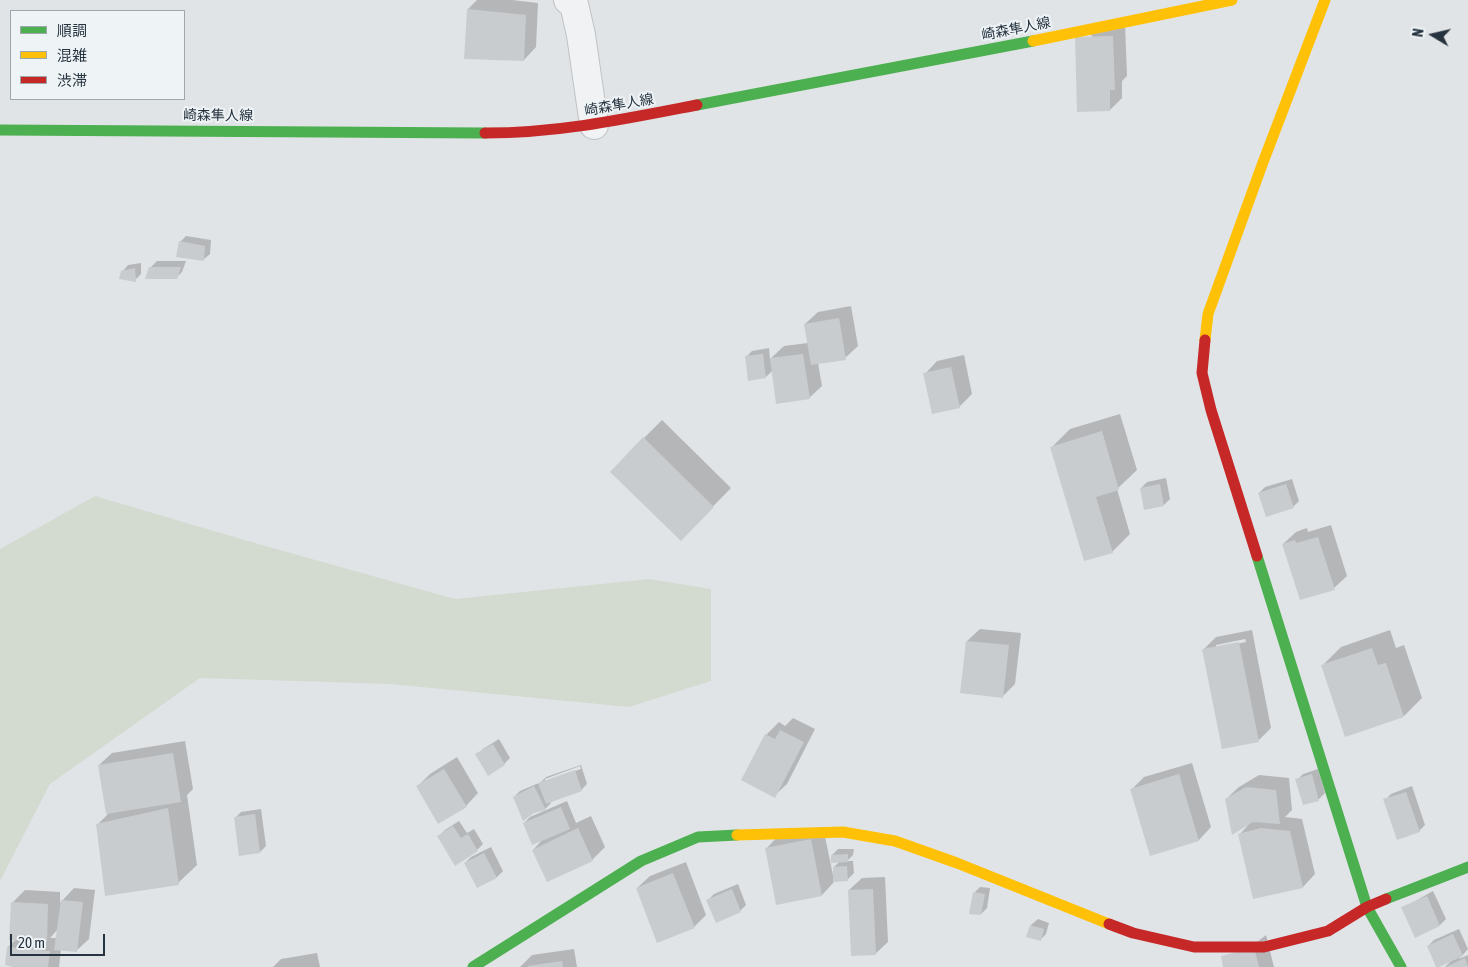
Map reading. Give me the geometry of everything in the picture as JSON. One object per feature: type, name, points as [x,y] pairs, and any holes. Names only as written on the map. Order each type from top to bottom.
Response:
[{"type":"street","points":[[568,0],[574,4],[581,35],[594,125]]},
{"type":"street","name":"崎森隼人線","points":[[0,130],[523,133],[594,125],[1028,42],[1232,0]]},
{"type":"street","points":[[1325,0],[1208,314],[1202,373],[1211,410],[1368,907],[1401,967]]},
{"type":"street","points":[[474,967],[641,862],[698,838],[779,833],[843,832],[895,841],[957,862],[1133,933],[1194,947],[1264,947],[1328,931],[1368,907],[1468,867]]},
{"type":"shaded area","points":[[95,496],[455,599],[649,579],[711,589],[711,681],[629,707],[390,684],[200,678],[50,784],[0,881],[0,549]]},
{"type":"building","points":[[467,9],[526,15],[524,61],[464,59]]},
{"type":"building","points":[[1113,36],[1115,90],[1110,90],[1110,111],[1077,112],[1075,37]]},
{"type":"building","points":[[179,241],[205,246],[204,261],[176,257]]},
{"type":"building","points":[[149,267],[181,267],[177,279],[145,279]]},
{"type":"building","points":[[135,268],[136,282],[119,279],[121,271]]},
{"type":"building","points":[[839,318],[846,360],[811,365],[804,324]]},
{"type":"building","points":[[763,354],[766,378],[748,381],[745,356]]},
{"type":"building","points":[[803,354],[810,399],[776,404],[770,358]]},
{"type":"building","points":[[951,367],[960,408],[932,414],[923,373]]},
{"type":"building","points":[[1102,431],[1119,490],[1096,497],[1113,553],[1084,561],[1050,447]]},
{"type":"building","points":[[643,437],[714,507],[681,541],[610,472]]},
{"type":"building","points":[[1160,484],[1164,506],[1144,510],[1140,488]]},
{"type":"building","points":[[1286,484],[1294,508],[1266,517],[1258,493]]},
{"type":"building","points":[[1318,537],[1335,590],[1300,600],[1282,544],[1295,540],[1296,543]]},
{"type":"building","points":[[966,641],[1009,645],[1003,698],[960,693]]},
{"type":"building","points":[[1239,642],[1259,742],[1222,749],[1202,649]]},
{"type":"building","points":[[1372,648],[1378,665],[1386,663],[1404,717],[1345,737],[1321,665]]},
{"type":"building","points":[[780,730],[804,742],[775,798],[741,780],[765,734],[775,739]]},
{"type":"building","points":[[493,744],[505,765],[488,776],[475,754]]},
{"type":"building","points":[[173,753],[181,802],[106,814],[98,765]]},
{"type":"building","points":[[444,769],[467,807],[438,824],[416,786]]},
{"type":"building","points":[[575,770],[582,791],[546,804],[538,783]]},
{"type":"building","points":[[1179,774],[1199,841],[1150,856],[1130,789]]},
{"type":"building","points":[[1312,774],[1319,801],[1303,805],[1295,779]]},
{"type":"building","points":[[534,786],[546,810],[534,813],[523,821],[513,797]]},
{"type":"building","points":[[1246,787],[1276,790],[1280,824],[1253,822],[1232,835],[1225,799]]},
{"type":"building","points":[[1406,792],[1420,832],[1397,840],[1383,799]]},
{"type":"building","points":[[561,807],[570,829],[532,845],[523,823]]},
{"type":"building","points":[[168,808],[179,885],[105,896],[96,824]]},
{"type":"building","points":[[255,814],[260,853],[239,856],[234,817]]},
{"type":"building","points":[[453,826],[461,838],[468,834],[478,851],[455,866],[437,836]]},
{"type":"building","points":[[578,828],[593,861],[547,882],[532,850]]},
{"type":"building","points":[[1261,828],[1290,831],[1303,888],[1253,899],[1238,834]]},
{"type":"building","points":[[811,839],[822,896],[776,905],[765,848]]},
{"type":"building","points":[[484,853],[497,878],[477,888],[464,863]]},
{"type":"building","points":[[848,854],[848,862],[831,863],[831,855]]},
{"type":"building","points":[[847,866],[848,881],[833,882],[833,867]]},
{"type":"building","points":[[673,873],[695,928],[657,943],[636,888]]},
{"type":"building","points":[[732,889],[741,912],[716,923],[706,900]]},
{"type":"building","points":[[873,889],[876,955],[851,956],[848,890]]},
{"type":"building","points":[[973,892],[985,894],[981,915],[969,914]]},
{"type":"building","points":[[1427,896],[1440,926],[1415,938],[1401,907]]},
{"type":"building","points":[[61,900],[83,902],[77,952],[54,950]]},
{"type":"building","points":[[11,902],[48,904],[47,942],[9,940]]},
{"type":"building","points":[[1030,925],[1044,929],[1041,941],[1026,937]]},
{"type":"building","points":[[1453,934],[1463,956],[1436,967],[1427,946]]},
{"type":"building","points":[[7,947],[50,951],[48,967],[13,967],[5,965]]},
{"type":"building","points":[[1254,947],[1259,967],[1223,967],[1221,956]]},
{"type":"building","points":[[1465,958],[1468,967],[1446,967]]},
{"type":"building","points":[[562,961],[563,967],[528,967],[528,966]]},
{"type":"traffic: fast","points":[[697,105],[1033,41]]},
{"type":"traffic: fast","points":[[0,130],[485,133]]},
{"type":"traffic: fast","points":[[1257,556],[1367,907],[1401,967]]},
{"type":"traffic: fast","points":[[473,967],[641,861],[698,837],[737,835]]},
{"type":"traffic: fast","points":[[1386,899],[1468,867]]},
{"type":"traffic: slow","points":[[1033,41],[1232,0]]},
{"type":"traffic: slow","points":[[1205,340],[1208,314],[1325,0]]},
{"type":"traffic: slow","points":[[737,835],[843,832],[895,841],[957,863],[1109,924]]},
{"type":"traffic: jam","points":[[485,133],[566,128],[697,105]]},
{"type":"traffic: jam","points":[[1205,340],[1202,373],[1211,410],[1257,556]]},
{"type":"traffic: jam","points":[[1109,924],[1133,933],[1194,947],[1264,947],[1328,931],[1367,907],[1386,899]]}]
